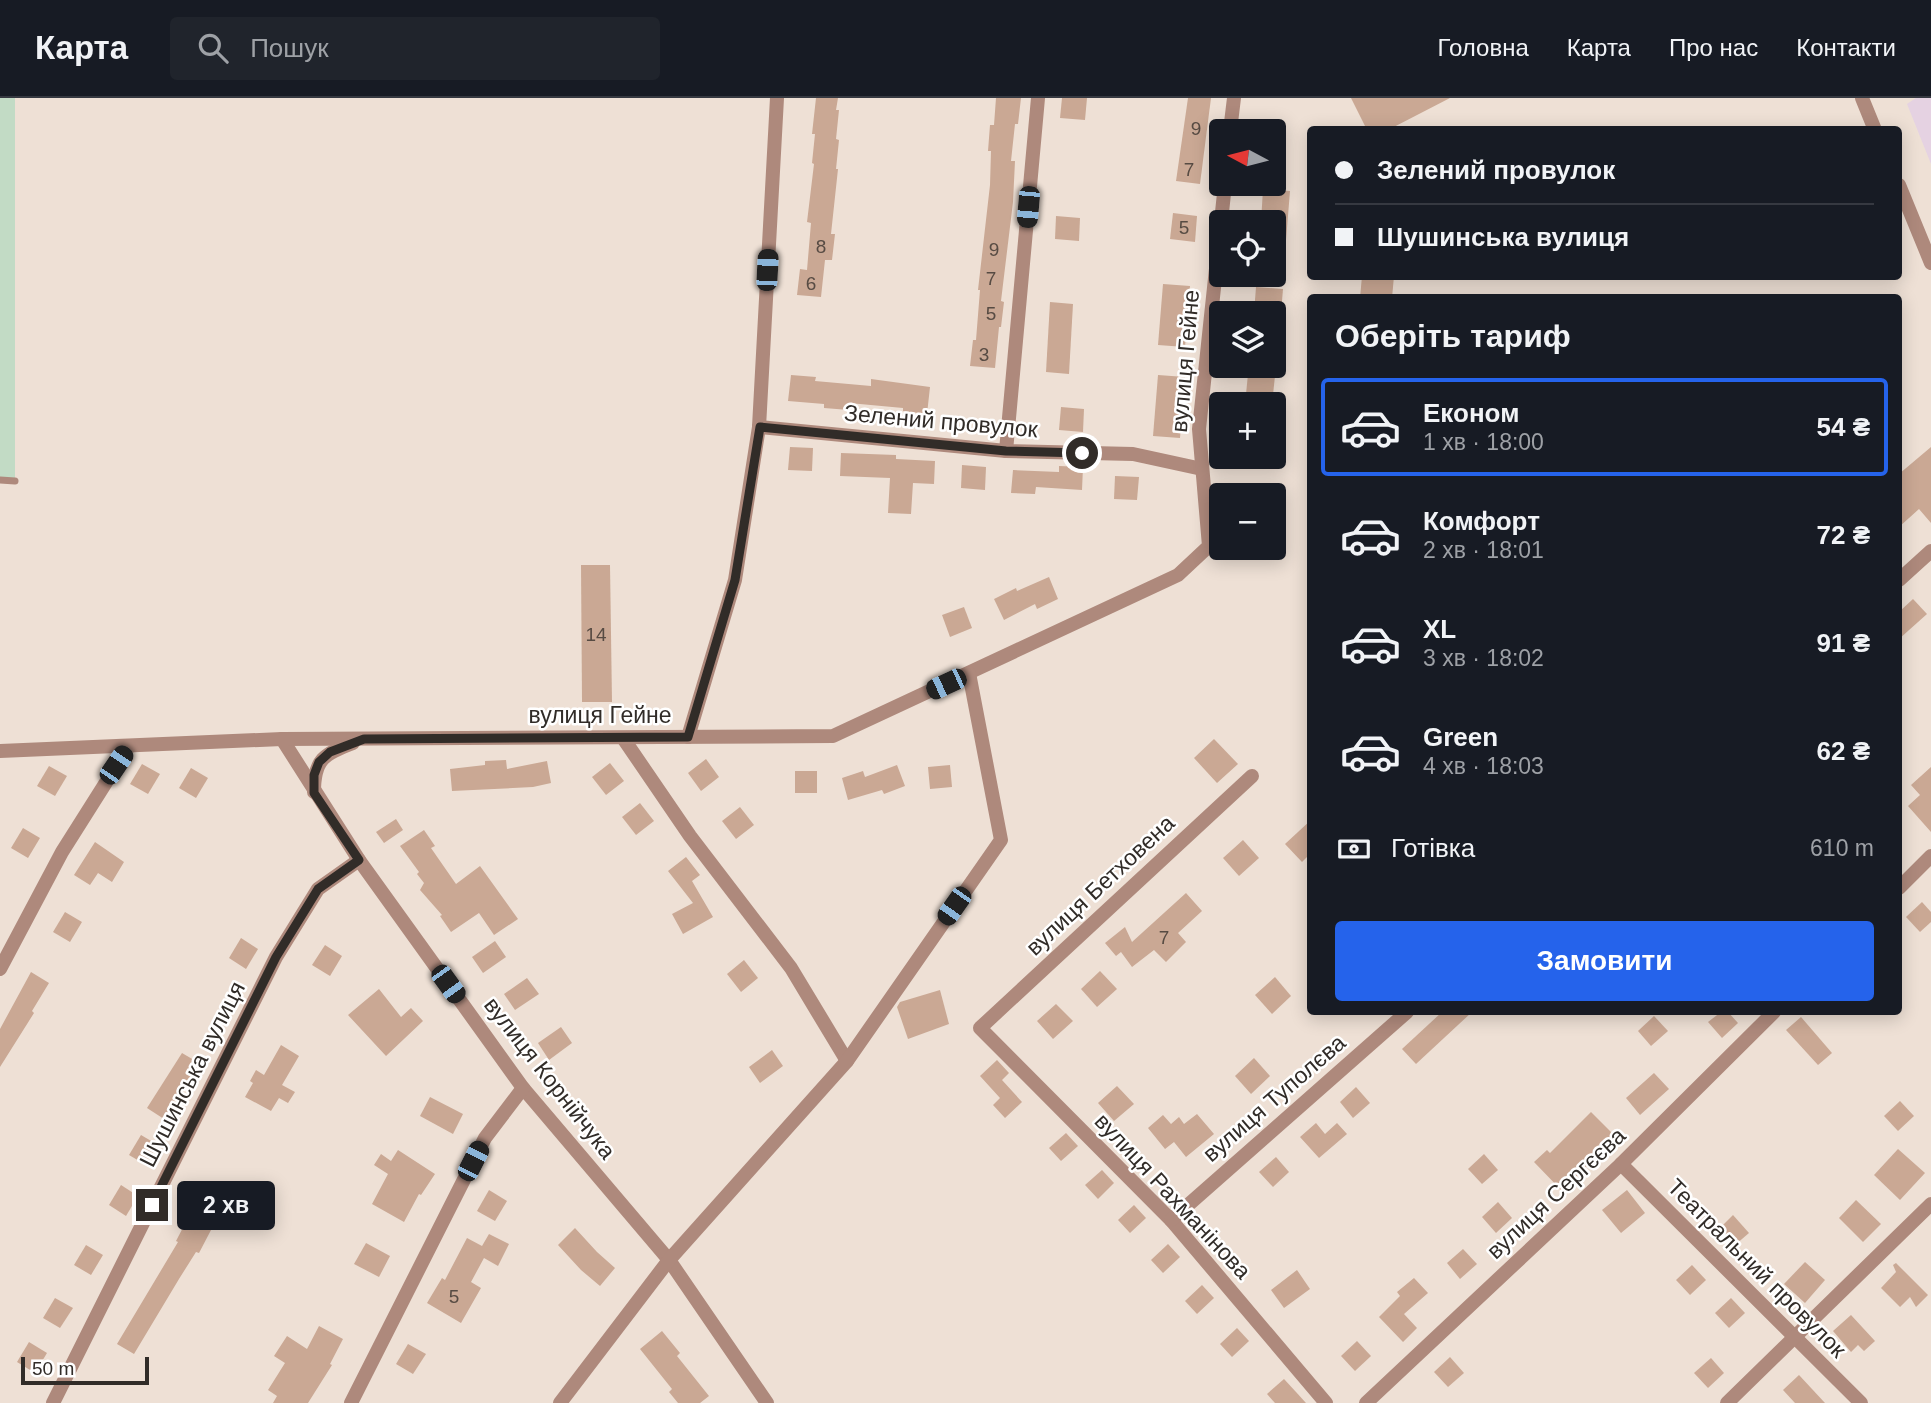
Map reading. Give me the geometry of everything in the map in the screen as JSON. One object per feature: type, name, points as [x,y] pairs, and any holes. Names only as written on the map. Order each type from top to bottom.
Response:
[{"type":"street","points":[[688,737],[735,580],[760,427],[777,98]]},
{"type":"street","points":[[1006,451],[1038,98]]},
{"type":"street","points":[[1231,119],[1234,98]]},
{"type":"street","points":[[1862,98],[1873,126]]},
{"type":"street","points":[[1902,193],[1930,261]]},
{"type":"street","name":"вулиця Гейне","points":[[0,751],[282,739],[833,736],[1178,575],[1209,546],[1199,429],[1224,196]]},
{"type":"street","name":"Зелений провулок","points":[[760,427],[1006,451],[1133,454],[1202,469]]},
{"type":"street","points":[[1902,577],[1931,551]]},
{"type":"street","points":[[560,1403],[669,1260],[846,1061],[1001,840],[969,673]]},
{"type":"street","points":[[623,737],[691,836],[791,968],[846,1061]]},
{"type":"street","name":"вулиця Корнійчука","points":[[282,739],[359,860],[523,1088],[669,1260],[767,1403]]},
{"type":"street","points":[[314,793],[314,775],[319,762],[330,752],[364,739]]},
{"type":"street","points":[[0,969],[62,852],[129,746]]},
{"type":"street","name":"вулиця Бетховена","points":[[980,1028],[1252,776]]},
{"type":"street","points":[[1902,885],[1931,856]]},
{"type":"street","name":"Шушинська вулиця","points":[[53,1403],[276,957],[318,889],[359,860]]},
{"type":"street","name":"вулиця Туполєва","points":[[1171,1220],[1405,1015]]},
{"type":"street","name":"вулиця Сергєєва","points":[[1366,1403],[1620,1164],[1771,1015]]},
{"type":"street","name":"вулиця Рахманінова","points":[[980,1028],[1171,1220],[1326,1403]]},
{"type":"street","points":[[351,1403],[485,1138],[523,1088]]},
{"type":"street","name":"Театральний провулок","points":[[1620,1164],[1861,1403]]},
{"type":"street","points":[[1727,1403],[1931,1204]]},
{"type":"lane","points":[[0,480],[15,481]]},
{"type":"shaded area","points":[[1916,98],[1931,98],[1931,164],[1907,104]]},
{"type":"green space","points":[[0,98],[15,98],[15,480],[0,480]]},
{"type":"building","points":[[816,98],[838,98],[836,110],[839,110],[836,139],[839,140],[838,169],[831,234],[835,234],[832,260],[825,260],[821,297],[797,295],[800,269],[807,270],[811,223],[807,222],[814,164],[815,134],[812,134]]},
{"type":"building","points":[[996,98],[1021,98],[1011,161],[1015,161],[1013,202],[995,368],[970,366],[973,340],[976,340],[978,290],[990,185],[990,125],[994,125]]},
{"type":"building","points":[[1062,98],[1087,98],[1085,120],[1060,118]]},
{"type":"building","points":[[1188,98],[1211,98],[1200,184],[1176,181]]},
{"type":"building","points":[[1351,98],[1450,98],[1396,126],[1365,126]]},
{"type":"building","points":[[1286,191],[1290,191],[1286,240],[1286,210],[1262,210],[1263,196],[1286,196]]},
{"type":"building","points":[[1173,213],[1197,216],[1195,242],[1170,239]]},
{"type":"building","points":[[1056,216],[1080,218],[1079,241],[1055,239]]},
{"type":"building","points":[[1362,280],[1394,280],[1392,294],[1360,294]]},
{"type":"building","points":[[1163,284],[1190,286],[1185,347],[1158,345]]},
{"type":"building","points":[[1256,287],[1283,289],[1282,301],[1255,301]]},
{"type":"building","points":[[1050,302],[1073,304],[1069,374],[1046,372]]},
{"type":"building","points":[[791,375],[816,377],[815,381],[871,386],[871,379],[930,387],[927,414],[903,411],[903,408],[849,403],[849,410],[824,408],[824,404],[788,401]]},
{"type":"building","points":[[1158,375],[1185,377],[1180,438],[1153,436]]},
{"type":"building","points":[[1248,378],[1275,378],[1273,392],[1246,392]]},
{"type":"building","points":[[1061,407],[1084,409],[1083,432],[1059,430]]},
{"type":"building","points":[[790,447],[813,448],[812,471],[788,470]]},
{"type":"building","points":[[1931,447],[1931,523],[1919,509],[1902,524],[1902,471]]},
{"type":"building","points":[[841,453],[896,455],[896,459],[935,461],[934,484],[913,483],[911,514],[888,513],[890,478],[840,476]]},
{"type":"building","points":[[962,465],[986,467],[985,490],[961,488]]},
{"type":"building","points":[[1059,466],[1083,467],[1082,490],[1036,487],[1035,494],[1011,493],[1013,470],[1059,472]]},
{"type":"building","points":[[1115,476],[1139,477],[1137,500],[1114,499]]},
{"type":"building","points":[[581,565],[610,565],[612,702],[582,702]]},
{"type":"building","points":[[1049,577],[1058,599],[1037,609],[1035,604],[1004,620],[994,599]]},
{"type":"building","points":[[1913,599],[1927,614],[1902,636],[1902,609]]},
{"type":"building","points":[[964,607],[972,628],[950,637],[942,615]]},
{"type":"building","points":[[1214,739],[1238,764],[1217,783],[1194,758]]},
{"type":"building","points":[[706,759],[719,777],[701,791],[688,773]]},
{"type":"building","points":[[506,760],[507,769],[547,761],[551,783],[533,787],[452,791],[450,769],[485,765],[485,761]]},
{"type":"building","points":[[610,763],[624,781],[606,795],[592,777]]},
{"type":"building","points":[[142,764],[160,774],[148,794],[130,784]]},
{"type":"building","points":[[897,765],[905,786],[884,794],[882,790],[848,800],[842,778],[863,771],[865,777]]},
{"type":"building","points":[[950,765],[952,787],[930,789],[928,767]]},
{"type":"building","points":[[49,766],[67,776],[55,796],[37,786]]},
{"type":"building","points":[[1931,767],[1931,832],[1908,806],[1920,795],[1911,785]]},
{"type":"building","points":[[191,768],[208,778],[196,798],[179,788]]},
{"type":"building","points":[[795,771],[817,771],[817,793],[795,793]]},
{"type":"building","points":[[640,803],[654,821],[636,835],[622,817]]},
{"type":"building","points":[[740,807],[754,825],[736,839],[722,821]]},
{"type":"building","points":[[396,819],[403,830],[384,843],[376,832]]},
{"type":"building","points":[[1307,824],[1307,857],[1302,862],[1285,844]]},
{"type":"building","points":[[23,828],[40,838],[28,858],[11,848]]},
{"type":"building","points":[[424,830],[435,846],[431,848],[456,884],[480,866],[518,919],[494,935],[479,913],[451,932],[440,916],[442,915],[420,890],[424,883],[417,874],[419,872],[400,846]]},
{"type":"building","points":[[1243,840],[1259,858],[1239,876],[1223,858]]},
{"type":"building","points":[[95,842],[124,862],[112,882],[98,873],[90,885],[74,875]]},
{"type":"building","points":[[686,857],[700,875],[692,881],[713,917],[683,934],[672,914],[693,903],[668,871]]},
{"type":"building","points":[[1186,893],[1202,911],[1178,933],[1186,942],[1166,962],[1154,950],[1132,967],[1121,952],[1116,956],[1105,943],[1125,927],[1132,942]]},
{"type":"building","points":[[1922,902],[1931,912],[1931,922],[1920,932],[1906,917]]},
{"type":"building","points":[[65,912],[82,922],[70,942],[53,932]]},
{"type":"building","points":[[241,938],[258,949],[246,969],[229,958]]},
{"type":"building","points":[[495,941],[506,957],[483,973],[472,957]]},
{"type":"building","points":[[325,945],[342,956],[330,976],[312,965]]},
{"type":"building","points":[[744,960],[758,978],[741,992],[727,974]]},
{"type":"building","points":[[1100,971],[1117,989],[1097,1007],[1081,989]]},
{"type":"building","points":[[31,972],[49,983],[32,1011],[34,1013],[0,1067],[0,1029]]},
{"type":"building","points":[[1275,977],[1291,996],[1272,1014],[1255,995]]},
{"type":"building","points":[[527,978],[539,994],[515,1010],[504,994]]},
{"type":"building","points":[[379,989],[401,1017],[411,1008],[423,1021],[386,1056],[348,1015]]},
{"type":"building","points":[[940,990],[949,1024],[908,1039],[897,1007],[900,1002]]},
{"type":"building","points":[[1056,1004],[1073,1021],[1053,1039],[1037,1021]]},
{"type":"building","points":[[1439,1015],[1469,1015],[1416,1064],[1402,1049]]},
{"type":"building","points":[[1717,1015],[1731,1015],[1738,1023],[1722,1038],[1708,1022]]},
{"type":"building","points":[[1654,1016],[1668,1031],[1651,1046],[1638,1031]]},
{"type":"building","points":[[1801,1017],[1832,1053],[1818,1065],[1786,1030]]},
{"type":"building","points":[[561,1027],[572,1043],[549,1060],[538,1043]]},
{"type":"building","points":[[281,1045],[299,1056],[282,1085],[295,1092],[288,1103],[279,1098],[271,1111],[245,1097],[253,1083],[250,1081],[256,1070],[264,1075]]},
{"type":"building","points":[[772,1050],[783,1066],[760,1083],[749,1067]]},
{"type":"building","points":[[182,1053],[199,1063],[164,1119],[147,1108]]},
{"type":"building","points":[[1254,1058],[1270,1076],[1251,1094],[1235,1076]]},
{"type":"building","points":[[997,1060],[1009,1073],[1002,1080],[1022,1102],[1005,1118],[993,1105],[1000,1098],[980,1076]]},
{"type":"building","points":[[1654,1073],[1669,1089],[1640,1115],[1626,1098]]},
{"type":"building","points":[[1117,1086],[1134,1104],[1114,1121],[1098,1103]]},
{"type":"building","points":[[1356,1087],[1370,1103],[1353,1118],[1340,1102]]},
{"type":"building","points":[[430,1097],[463,1114],[453,1134],[420,1116]]},
{"type":"building","points":[[1900,1101],[1914,1116],[1898,1131],[1884,1116]]},
{"type":"building","points":[[1591,1112],[1616,1137],[1562,1191],[1534,1162],[1547,1150],[1550,1153]]},
{"type":"building","points":[[1197,1114],[1214,1134],[1186,1157],[1174,1142],[1165,1149],[1148,1128],[1163,1115],[1171,1124],[1179,1117],[1184,1124]]},
{"type":"building","points":[[1316,1123],[1325,1134],[1337,1123],[1347,1134],[1319,1158],[1300,1137]]},
{"type":"building","points":[[1066,1133],[1078,1146],[1061,1161],[1049,1148]]},
{"type":"building","points":[[141,1135],[158,1145],[146,1165],[129,1155]]},
{"type":"building","points":[[1898,1149],[1925,1173],[1900,1200],[1874,1175]]},
{"type":"building","points":[[398,1150],[435,1174],[421,1195],[419,1194],[404,1222],[372,1204],[388,1174],[374,1165],[381,1154],[391,1161]]},
{"type":"building","points":[[1484,1154],[1498,1170],[1482,1184],[1468,1169]]},
{"type":"building","points":[[1276,1157],[1289,1172],[1273,1187],[1259,1172]]},
{"type":"building","points":[[1102,1170],[1114,1183],[1098,1199],[1085,1185]]},
{"type":"building","points":[[121,1185],[138,1196],[126,1216],[109,1205]]},
{"type":"building","points":[[489,1190],[507,1201],[495,1221],[477,1211]]},
{"type":"building","points":[[1627,1190],[1645,1213],[1621,1233],[1602,1210]]},
{"type":"building","points":[[199,1197],[222,1209],[199,1253],[196,1252],[134,1354],[117,1344],[178,1242],[176,1241]]},
{"type":"building","points":[[1856,1200],[1881,1224],[1863,1242],[1839,1218]]},
{"type":"building","points":[[1498,1202],[1512,1218],[1496,1233],[1482,1217]]},
{"type":"building","points":[[1134,1205],[1146,1218],[1130,1233],[1118,1220]]},
{"type":"building","points":[[1733,1215],[1749,1233],[1735,1245],[1720,1228]]},
{"type":"building","points":[[575,1228],[615,1268],[600,1286],[558,1245]]},
{"type":"building","points":[[489,1234],[509,1244],[498,1266],[484,1258],[471,1282],[481,1288],[461,1323],[427,1303],[442,1278],[445,1280],[467,1238],[482,1246]]},
{"type":"building","points":[[366,1243],[390,1256],[379,1277],[354,1264]]},
{"type":"building","points":[[1168,1244],[1180,1257],[1163,1273],[1151,1260]]},
{"type":"building","points":[[86,1245],[103,1255],[91,1275],[74,1265]]},
{"type":"building","points":[[1463,1249],[1477,1264],[1460,1279],[1447,1263]]},
{"type":"building","points":[[1805,1262],[1825,1280],[1805,1303],[1784,1284]]},
{"type":"building","points":[[1896,1263],[1928,1295],[1916,1307],[1910,1297],[1900,1307],[1881,1288],[1896,1272],[1893,1265]]},
{"type":"building","points":[[1692,1265],[1706,1280],[1690,1295],[1676,1280]]},
{"type":"building","points":[[1297,1270],[1310,1289],[1284,1308],[1271,1290]]},
{"type":"building","points":[[1414,1278],[1428,1293],[1404,1314],[1417,1328],[1403,1342],[1379,1317],[1400,1296],[1397,1292]]},
{"type":"building","points":[[1202,1285],[1214,1298],[1197,1314],[1185,1301]]},
{"type":"building","points":[[55,1298],[73,1308],[60,1328],[43,1318]]},
{"type":"building","points":[[1731,1298],[1745,1313],[1729,1328],[1715,1313]]},
{"type":"building","points":[[1851,1315],[1875,1341],[1864,1351],[1858,1345],[1851,1352],[1833,1331]]},
{"type":"building","points":[[319,1326],[343,1339],[330,1364],[332,1365],[308,1403],[273,1403],[277,1396],[268,1390],[285,1363],[274,1356],[287,1336],[307,1349]]},
{"type":"building","points":[[1237,1328],[1249,1341],[1232,1357],[1220,1344]]},
{"type":"building","points":[[662,1331],[680,1353],[677,1356],[709,1396],[700,1403],[678,1403],[669,1392],[672,1389],[640,1349]]},
{"type":"building","points":[[1357,1341],[1371,1356],[1355,1371],[1341,1356]]},
{"type":"building","points":[[29,1342],[47,1353],[35,1373],[17,1362]]},
{"type":"building","points":[[408,1344],[426,1354],[413,1374],[396,1364]]},
{"type":"building","points":[[1450,1357],[1464,1373],[1448,1387],[1434,1372]]},
{"type":"building","points":[[1711,1358],[1724,1373],[1708,1388],[1694,1373]]},
{"type":"building","points":[[1799,1375],[1825,1403],[1795,1403],[1783,1390]]},
{"type":"building","points":[[1284,1379],[1306,1403],[1275,1403],[1267,1394]]},
{"type":"route","points":[[152,1205],[276,957],[318,889],[359,860],[314,793],[314,775],[319,762],[330,752],[364,739],[688,737],[735,580],[760,427],[1006,451],[1082,453]]}]
